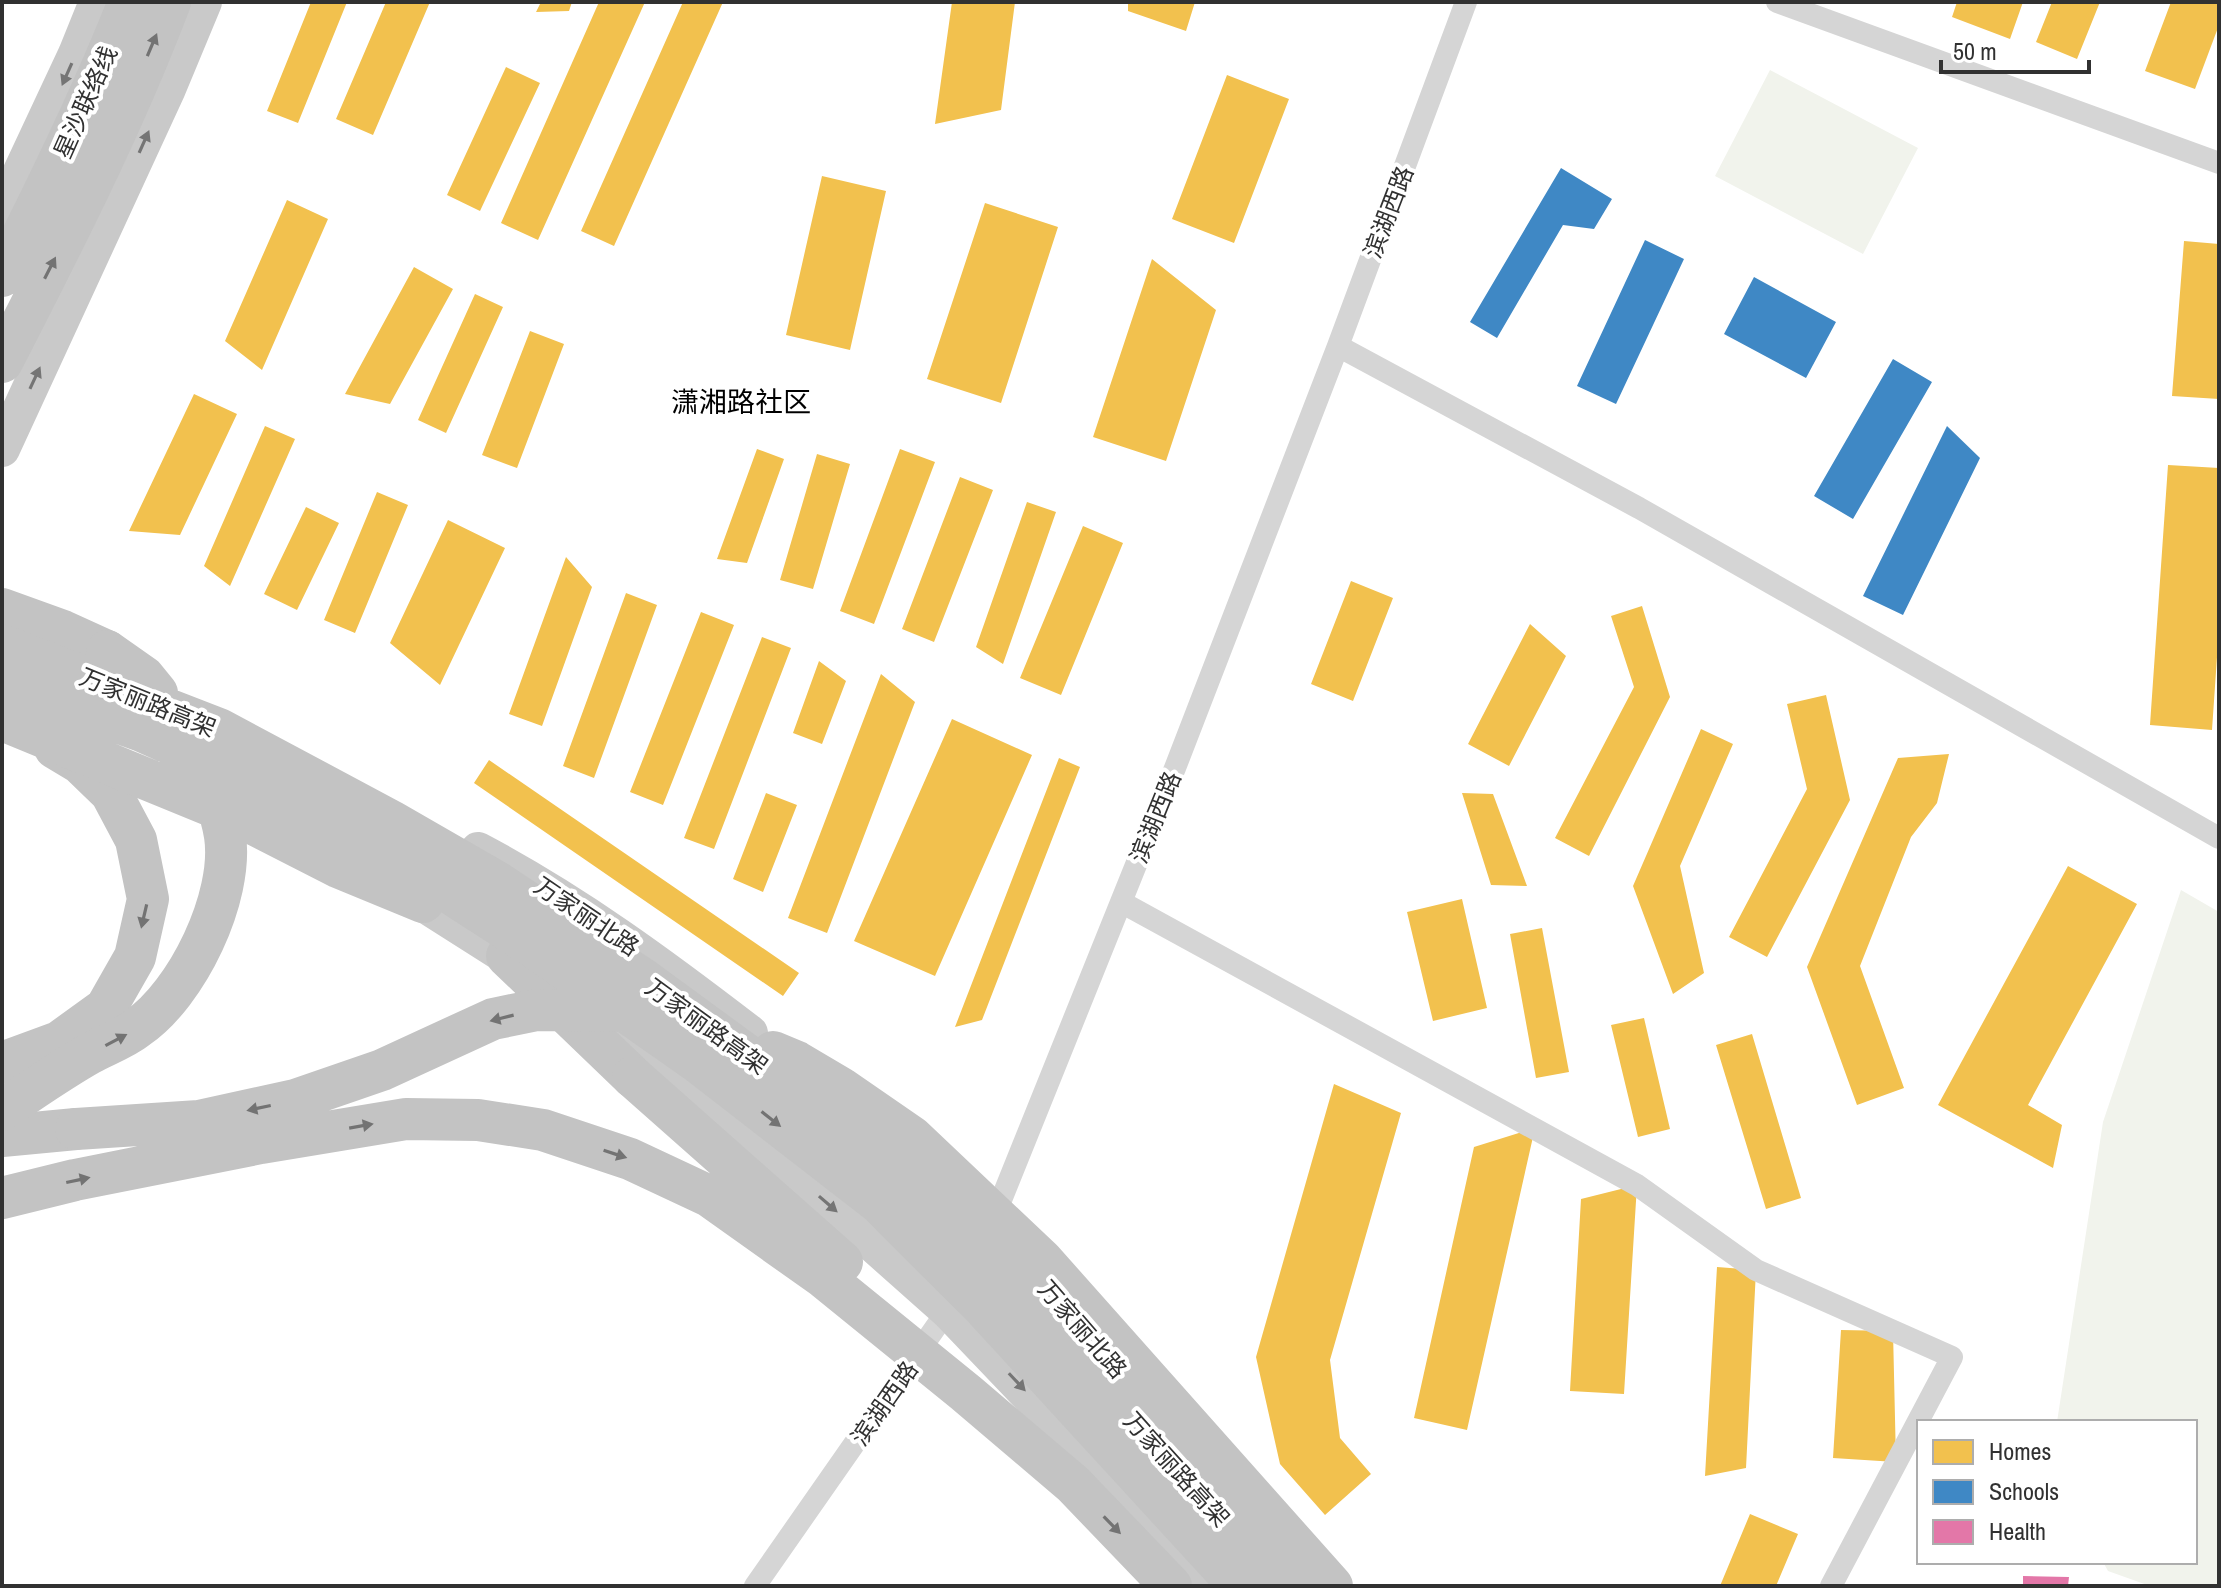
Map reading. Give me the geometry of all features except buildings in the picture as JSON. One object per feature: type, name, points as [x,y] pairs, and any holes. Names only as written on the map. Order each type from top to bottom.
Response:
[{"type":"highway","name":"星沙联络线","points":[[2,276],[21,206],[109,51],[129,2]]},
{"type":"highway","points":[[2,362],[117,126],[170,2]]},
{"type":"highway","points":[[2,378],[22,324]]},
{"type":"highway","points":[[2,609],[107,651],[144,677],[187,734],[213,791],[225,837],[225,872],[210,928],[178,988],[138,1028],[87,1055],[2,1110]]},
{"type":"highway","name":"万家丽路高架","points":[[2,645],[219,729],[391,821],[509,890],[643,979],[762,1066],[909,1185],[1007,1279],[1282,1586]]},
{"type":"highway","name":"万家丽路高架","points":[[2,680],[142,731],[252,780],[419,873],[520,951],[696,1061],[879,1203],[985,1309],[1239,1586]]},
{"type":"highway","points":[[9,717],[244,819],[338,867],[520,951],[633,1077],[973,1379],[1171,1586]]},
{"type":"highway","points":[[2,1063],[59,1042],[106,1008],[135,957],[148,899],[136,840],[111,793],[80,763],[9,717]]},
{"type":"highway","points":[[2,1136],[199,1121],[295,1100],[382,1070],[493,1019],[537,1010],[602,1009],[671,1014],[797,1062],[912,1137],[1042,1260],[1332,1586]]},
{"type":"highway","points":[[2,1198],[75,1180],[261,1143],[406,1119],[478,1120],[543,1130],[630,1159],[709,1196],[823,1277],[1073,1484]]},
{"type":"main road","points":[[21,206],[52,107],[97,2]]},
{"type":"main road","points":[[2,449],[167,91],[204,2]]},
{"type":"main road","name":"万家丽北路","points":[[2,628],[241,723],[539,882],[681,979],[869,1125],[991,1225],[1226,1495],[1310,1586]]},
{"type":"main road","points":[[520,951],[673,1073],[949,1312],[1210,1586]]},
{"type":"street","name":"滨湖西路","points":[[755,1586],[949,1312],[991,1225],[1338,346],[1466,2]]},
{"type":"street","points":[[1777,2],[2219,163]]},
{"type":"street","points":[[1338,346],[1639,508],[2219,838]]},
{"type":"street","points":[[1121,902],[1637,1185],[1756,1270],[1952,1357],[1919,1420]]},
{"type":"street","points":[[1831,1586],[1917,1423]]},
{"type":"shaded area","points":[[1770,70],[1918,148],[1863,254],[1715,176]]},
{"type":"shaded area","points":[[2181,890],[2219,912],[2219,1586],[2150,1586],[2108,1571],[2104,1564],[2197,1564],[2197,1420],[2057,1420],[2103,1122]]},
{"type":"district","name":"潇湘路社区","points":[[741,402]]}]
